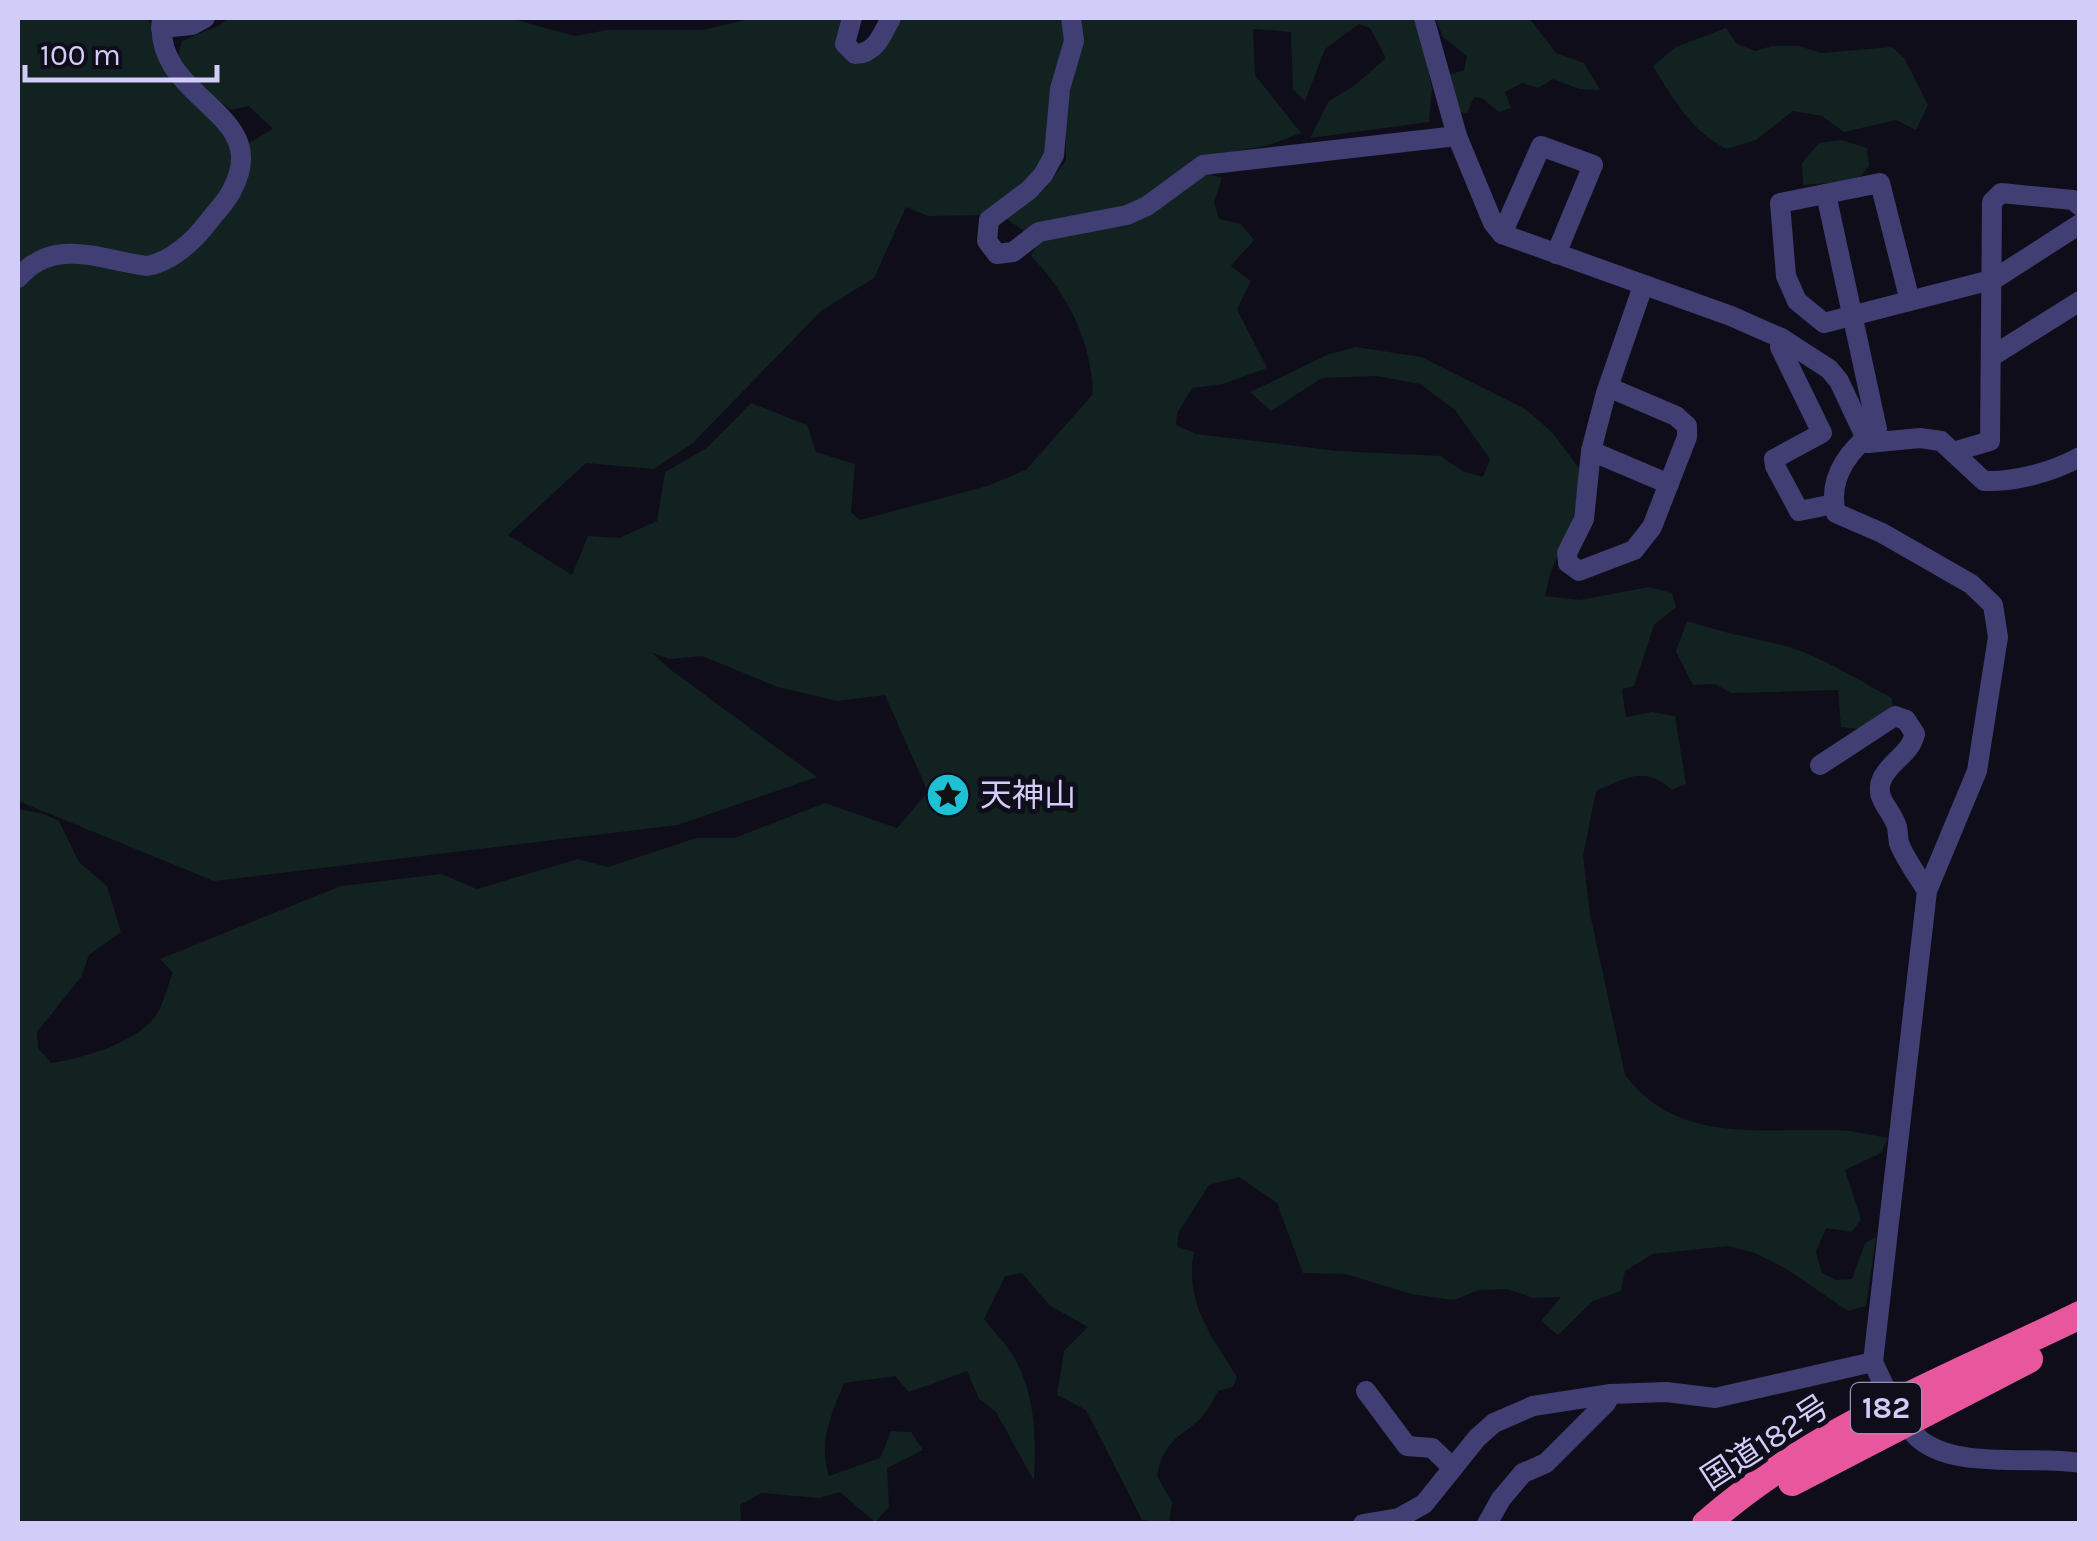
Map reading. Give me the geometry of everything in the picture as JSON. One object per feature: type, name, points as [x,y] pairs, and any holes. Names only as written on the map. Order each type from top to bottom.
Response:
[{"type":"highway","name":"国道182号","points":[[1730,1524],[1899,1413],[2080,1315]]},
{"type":"highway","name":"国道182号","points":[[1706,1524],[1781,1468],[2080,1334]]},
{"type":"street","points":[[18,278],[33,263],[53,253],[146,266],[156,264],[172,256],[204,228],[232,192],[238,176],[240,143],[232,128],[177,76],[164,51],[162,23],[192,24],[205,18]]},
{"type":"street","points":[[852,18],[845,44],[855,54],[865,54],[874,48],[891,18]]},
{"type":"street","points":[[1071,18],[1074,41],[1060,89],[1054,154],[1029,190],[989,220],[987,240],[997,254],[1013,252],[1039,232],[1127,214],[1147,206],[1202,164],[1457,136]]},
{"type":"street","points":[[1424,18],[1457,136],[1493,223],[1502,234],[1781,338],[1829,369],[1839,381],[1868,443],[1931,438],[1941,441],[1984,481],[1999,482],[2054,469],[2080,457]]},
{"type":"street","points":[[1502,234],[1542,146],[1593,166],[1556,254]]},
{"type":"street","points":[[1910,301],[1880,183],[1780,203],[1786,276],[1797,301],[1824,323],[1852,316],[1910,301],[1991,280],[2080,224]]},
{"type":"street","points":[[1826,194],[1878,429],[1845,458],[1838,476],[1836,514],[1882,533],[1971,584],[1988,598],[1997,616],[1998,636],[1978,771],[1927,891],[1873,1362],[1899,1413],[1919,1439],[1946,1454],[2080,1463]]},
{"type":"street","points":[[1953,452],[1990,441],[1992,202],[2001,194],[2072,200],[2080,206]]},
{"type":"street","points":[[1606,393],[1616,390],[1676,416],[1687,426],[1687,436],[1652,527],[1634,550],[1579,571],[1568,563],[1567,553],[1584,519],[1591,450],[1606,393],[1643,286]]},
{"type":"street","points":[[1990,354],[2080,301]]},
{"type":"street","points":[[1781,338],[1780,348],[1822,433],[1774,459],[1775,466],[1798,511],[1834,504]]},
{"type":"street","points":[[1591,450],[1669,484]]},
{"type":"street","points":[[1820,765],[1895,716],[1906,720],[1915,734],[1912,748],[1892,764],[1881,780],[1882,805],[1896,824],[1899,844],[1927,891]]},
{"type":"street","points":[[1362,1524],[1399,1521],[1424,1504],[1477,1438],[1512,1413],[1556,1400],[1611,1394],[1666,1392],[1715,1398],[1873,1362]]},
{"type":"street","points":[[1366,1391],[1407,1446],[1432,1448],[1453,1468]]},
{"type":"street","points":[[1487,1524],[1500,1498],[1523,1474],[1546,1463],[1606,1404],[1611,1394]]},
{"type":"shaded area","points":[[18,18],[147,18],[178,56],[182,41],[229,18],[509,18],[575,36],[607,30],[703,30],[754,18],[848,18],[835,48],[859,62],[877,58],[900,18],[1061,18],[1065,43],[1049,155],[1024,190],[988,215],[928,216],[906,207],[874,278],[821,311],[693,443],[654,469],[586,463],[508,535],[572,575],[588,536],[619,538],[657,521],[665,472],[707,448],[751,403],[807,425],[816,452],[855,464],[851,512],[860,520],[987,486],[1026,470],[1093,394],[1088,355],[1075,319],[1056,286],[1031,256],[1038,243],[1206,173],[1222,178],[1214,202],[1219,219],[1241,224],[1254,240],[1231,266],[1251,281],[1237,309],[1267,368],[1223,384],[1192,388],[1177,413],[1176,425],[1196,434],[1338,451],[1441,456],[1462,471],[1483,477],[1490,459],[1455,410],[1420,384],[1376,376],[1322,378],[1271,411],[1250,392],[1329,354],[1356,347],[1421,357],[1525,409],[1552,432],[1581,471],[1573,518],[1545,596],[1580,600],[1649,587],[1672,593],[1676,607],[1654,625],[1634,686],[1622,689],[1626,717],[1652,712],[1675,716],[1686,784],[1672,790],[1653,778],[1635,776],[1596,791],[1583,856],[1590,914],[1625,1075],[1646,1097],[1694,1122],[1748,1130],[1840,1130],[1888,1138],[1881,1153],[1845,1170],[1861,1219],[1852,1232],[1826,1228],[1816,1252],[1822,1273],[1837,1280],[1852,1279],[1865,1243],[1876,1237],[1866,1306],[1848,1311],[1785,1268],[1755,1253],[1728,1246],[1653,1254],[1625,1271],[1621,1291],[1593,1301],[1558,1335],[1541,1321],[1561,1297],[1533,1298],[1507,1289],[1479,1290],[1454,1300],[1411,1294],[1346,1274],[1303,1273],[1277,1203],[1239,1177],[1209,1185],[1179,1232],[1177,1247],[1194,1252],[1193,1287],[1202,1318],[1237,1377],[1233,1387],[1218,1391],[1203,1416],[1163,1455],[1157,1476],[1172,1502],[1169,1523],[1142,1520],[1086,1410],[1057,1395],[1064,1351],[1088,1327],[1049,1305],[1022,1273],[1005,1276],[984,1319],[1011,1352],[1027,1387],[1034,1433],[1034,1481],[996,1412],[979,1399],[967,1371],[909,1392],[895,1376],[844,1383],[825,1440],[829,1476],[880,1458],[891,1431],[911,1432],[923,1450],[887,1468],[889,1507],[875,1522],[840,1492],[819,1498],[761,1493],[740,1505],[741,1524],[18,1523],[18,809],[59,821],[79,862],[107,886],[121,932],[89,955],[81,977],[37,1032],[38,1048],[51,1063],[107,1048],[145,1027],[160,1008],[173,973],[160,959],[341,886],[441,874],[477,889],[578,859],[608,867],[696,838],[734,838],[825,803],[897,828],[928,792],[885,695],[837,701],[778,687],[702,656],[669,659],[651,652],[817,777],[678,825],[214,881],[18,801]],"holes":[[[210,94],[231,110],[249,106],[273,129],[249,143],[247,162]]]},
{"type":"shaded area","points":[[1077,18],[1417,18],[1432,89],[1429,122],[1310,138],[1328,102],[1386,58],[1370,28],[1359,24],[1325,49],[1305,101],[1293,90],[1291,32],[1253,29],[1255,75],[1301,133],[1270,145],[1202,157],[1136,207],[1024,231],[1004,217],[1046,188],[1066,160],[1066,91]]},
{"type":"shaded area","points":[[1435,18],[1529,18],[1556,53],[1584,63],[1600,90],[1579,89],[1553,79],[1538,88],[1522,83],[1505,92],[1511,108],[1499,112],[1482,98],[1474,97],[1467,113],[1457,112],[1446,76],[1464,70],[1467,56],[1443,37]]},
{"type":"shaded area","points":[[1726,28],[1737,44],[1755,51],[1772,46],[1799,46],[1821,53],[1892,47],[1904,58],[1928,105],[1916,130],[1896,120],[1844,132],[1822,116],[1793,111],[1756,140],[1727,149],[1693,124],[1653,66],[1676,47]]},
{"type":"shaded area","points":[[1842,140],[1867,148],[1869,166],[1857,181],[1803,185],[1802,163],[1819,143]]},
{"type":"shaded area","points":[[1687,621],[1793,648],[1823,660],[1892,698],[1893,713],[1862,729],[1841,727],[1838,690],[1731,693],[1715,684],[1693,685],[1676,651]]},
{"type":"place","name":"天神山","points":[[948,795]]}]
